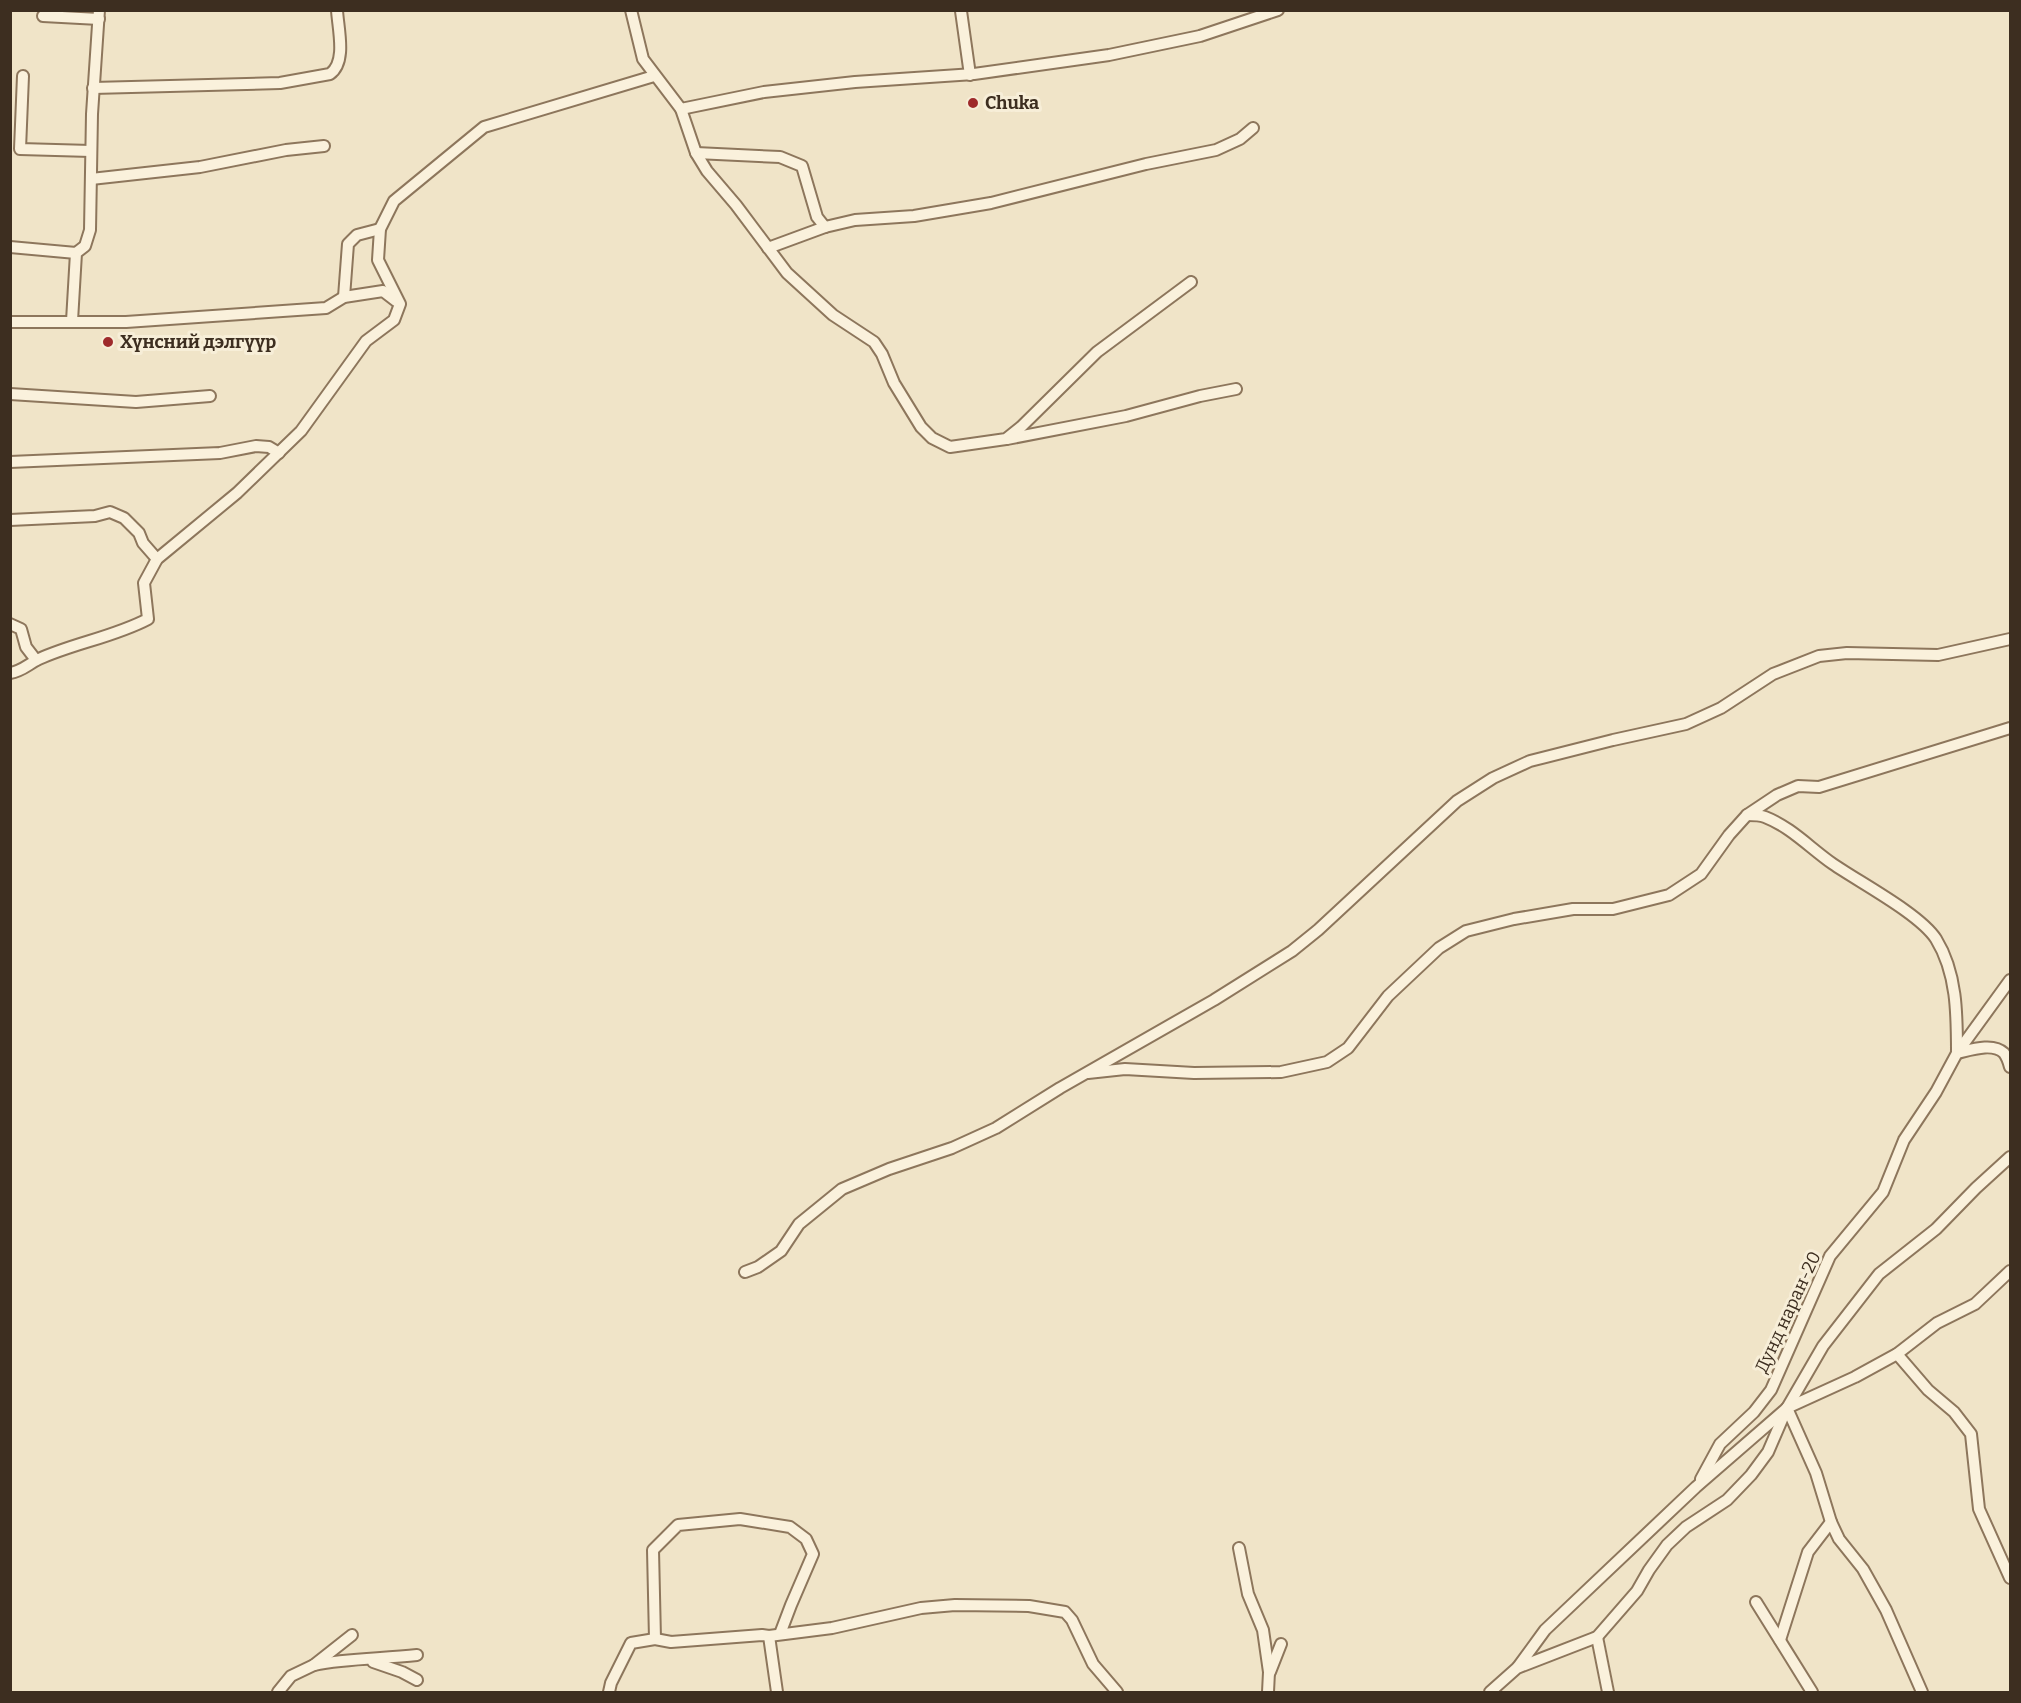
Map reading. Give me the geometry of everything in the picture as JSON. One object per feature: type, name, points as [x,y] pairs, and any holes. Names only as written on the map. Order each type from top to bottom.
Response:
[{"type":"street","points":[[93,88],[280,83],[330,74],[336,70],[340,58],[337,10]]},
{"type":"street","points":[[631,10],[643,59],[681,109],[696,153],[707,171],[736,205],[787,273],[833,315],[874,342],[910,412],[932,438],[950,447],[1006,439],[1126,416],[1236,389]]},
{"type":"street","points":[[681,109],[764,92],[855,82],[970,75],[1109,56],[1200,36],[1278,10]]},
{"type":"street","points":[[961,11],[970,75]]},
{"type":"street","points":[[10,247],[76,253],[85,246],[90,230],[93,88],[99,15],[43,16]]},
{"type":"street","points":[[23,76],[20,150],[91,151]]},
{"type":"street","points":[[10,672],[21,672],[36,660],[89,640],[133,627],[148,619],[144,583],[157,559],[237,493],[301,431],[366,341],[394,320],[400,304],[378,260],[380,229],[394,201],[484,127],[654,76]]},
{"type":"street","points":[[768,248],[825,227],[855,220],[914,216],[991,203],[1146,164],[1216,150],[1240,139],[1252,128]]},
{"type":"street","points":[[91,179],[200,167],[286,150],[324,146]]},
{"type":"street","points":[[696,153],[780,157],[802,166],[818,217],[825,227]]},
{"type":"street","points":[[344,297],[348,244],[357,235],[380,229]]},
{"type":"street","points":[[72,321],[76,253]]},
{"type":"street","points":[[972,449],[1006,439],[1097,352],[1191,282]]},
{"type":"street","points":[[10,322],[126,322],[326,308],[344,297],[383,291],[400,304]]},
{"type":"street","points":[[10,394],[136,402],[210,396]]},
{"type":"street","points":[[10,462],[220,453],[256,446],[269,447],[279,453]]},
{"type":"street","points":[[10,520],[95,516],[110,513],[124,518],[139,533],[143,543],[157,559]]},
{"type":"street","points":[[10,624],[21,629],[26,647],[36,660]]},
{"type":"street","points":[[745,1272],[759,1267],[781,1251],[799,1224],[842,1189],[889,1169],[952,1148],[996,1128],[1085,1073],[1214,1000],[1292,951],[1318,930],[1457,801],[1493,778],[1530,761],[1686,724],[1721,708],[1773,674],[1819,656],[1847,653],[1938,655],[2010,639]]},
{"type":"street","points":[[1085,1073],[1125,1069],[1194,1073],[1281,1072],[1328,1062],[1348,1048],[1388,996],[1439,948],[1466,931],[1514,919],[1573,909],[1613,909],[1669,895],[1701,874],[1747,814],[1778,795],[1798,786],[1819,787],[2010,729]]},
{"type":"street","points":[[1747,814],[1764,816],[1794,833],[1831,862],[1905,911],[1934,936],[1951,974],[1957,1023],[1957,1053],[1995,1047],[2005,1054],[2010,1067]]},
{"type":"street","name":"Дунд наран-20","points":[[1696,1487],[1720,1444],[1754,1412],[1771,1390],[1830,1256],[1883,1192],[1904,1140],[1936,1092],[1957,1053],[2010,980]]},
{"type":"street","points":[[1517,1668],[1597,1637],[1637,1591],[1667,1545],[1686,1527],[1726,1500],[1751,1475],[1768,1452],[1787,1408],[1823,1346],[1879,1274],[1936,1229],[2010,1157]]},
{"type":"street","points":[[1490,1692],[1517,1668],[1545,1630],[1696,1487],[1787,1408],[1855,1377],[1897,1354],[1937,1323],[1975,1304],[2010,1271]]},
{"type":"street","points":[[1897,1354],[1928,1390],[1954,1412],[1971,1434],[1979,1509],[2010,1578]]},
{"type":"street","points":[[1787,1408],[1816,1473],[1831,1522],[1839,1539],[1863,1569],[1886,1610],[1922,1692]]},
{"type":"street","points":[[656,1639],[653,1550],[678,1525],[740,1520],[790,1527],[806,1539],[813,1554],[790,1605],[780,1634]]},
{"type":"street","points":[[1780,1640],[1808,1552],[1831,1522]]},
{"type":"street","points":[[1239,1548],[1248,1594],[1263,1630],[1269,1672],[1268,1692]]},
{"type":"street","points":[[1756,1602],[1812,1692]]},
{"type":"street","points":[[609,1692],[611,1683],[632,1643],[656,1639],[671,1642],[769,1636],[832,1628],[921,1608],[955,1605],[1029,1606],[1065,1612],[1072,1620],[1093,1664],[1117,1692]]},
{"type":"street","points":[[278,1692],[291,1676],[314,1665],[352,1635]]},
{"type":"street","points":[[769,1636],[777,1692]]},
{"type":"street","points":[[1597,1637],[1608,1692]]},
{"type":"street","points":[[1269,1672],[1281,1644]]},
{"type":"street","points":[[314,1665],[345,1659],[364,1660],[417,1655]]},
{"type":"street","points":[[364,1660],[402,1672],[417,1680]]},
{"type":"place","name":"Chuka","points":[[973,103]]},
{"type":"place","name":"Хүнсний дэлгүүр","points":[[108,342]]}]
